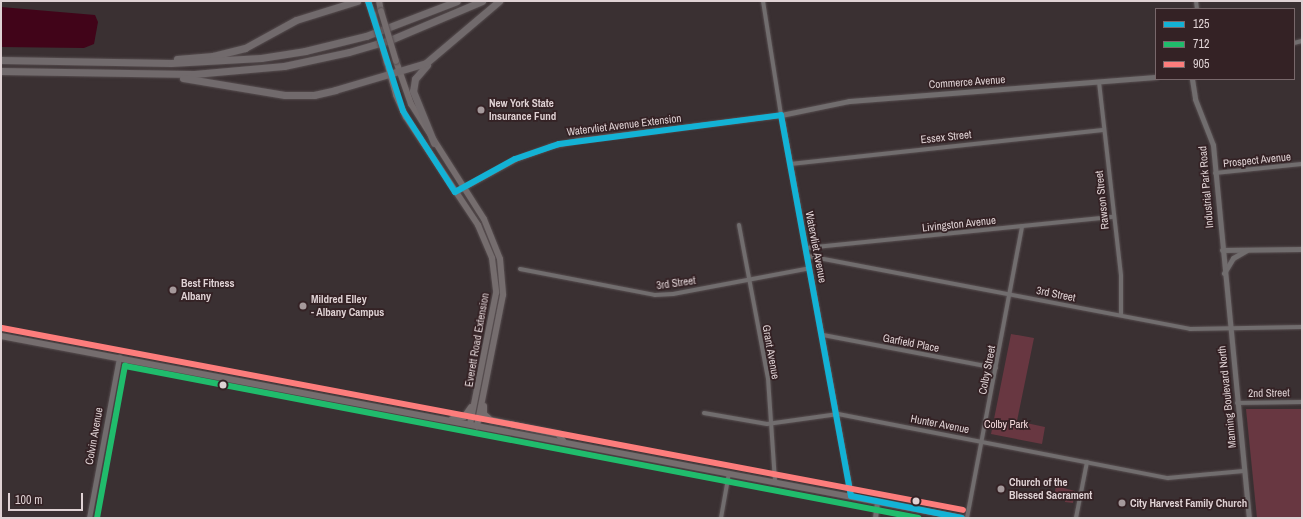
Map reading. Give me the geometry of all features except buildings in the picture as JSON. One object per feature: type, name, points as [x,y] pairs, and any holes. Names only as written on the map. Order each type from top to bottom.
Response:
[{"type":"highway","points":[[341,6],[351,1]]},
{"type":"highway","points":[[112,62],[223,54],[255,43],[296,20],[357,1]]},
{"type":"highway","points":[[1,60],[216,62],[297,52],[380,32],[457,1]]},
{"type":"highway","points":[[1,71],[149,73],[239,72],[314,61],[410,33],[482,1]]},
{"type":"highway","points":[[434,143],[416,102],[413,86],[417,74],[472,21],[499,1]]},
{"type":"highway","points":[[149,73],[304,95],[324,93],[399,73],[426,63],[444,48]]},
{"type":"main road","name":"Everett Road Extension","points":[[368,1],[390,75],[406,117],[485,237],[494,266],[496,293],[486,350],[470,424]]},
{"type":"main road","name":"Everett Road Extension","points":[[379,1],[399,73],[411,104],[434,143],[490,229],[502,266],[502,295],[484,397],[477,426]]},
{"type":"main road","points":[[1,336],[119,357],[962,518]]},
{"type":"main road","points":[[434,418],[459,419],[469,413],[482,357],[486,350]]},
{"type":"main road","points":[[484,397],[484,414],[491,420],[558,434],[564,442]]},
{"type":"street","name":"Watervliet Avenue","points":[[763,1],[781,115],[838,414],[851,496]]},
{"type":"street","name":"Commerce Avenue","points":[[781,115],[848,101],[1155,77]]},
{"type":"street","name":"Industrial Park Road","points":[[1192,80],[1196,102],[1212,137],[1222,250]]},
{"type":"street","name":"Rawson Street","points":[[1099,82],[1113,217],[1121,276],[1121,315]]},
{"type":"street","name":"Watervliet Avenue Extension","points":[[455,192],[511,161],[559,144],[781,115]]},
{"type":"street","name":"Essex Street","points":[[790,164],[1104,130]]},
{"type":"street","name":"Prospect Avenue","points":[[1215,173],[1302,164]]},
{"type":"street","name":"Livingston Avenue","points":[[806,248],[1113,217]]},
{"type":"street","name":"Grant Avenue","points":[[739,225],[766,372],[772,424],[775,482]]},
{"type":"street","name":"Colby Street","points":[[967,518],[1022,226]]},
{"type":"street","points":[[1224,274],[1233,258],[1250,249]]},
{"type":"street","points":[[1222,250],[1302,249]]},
{"type":"street","name":"Manning Boulevard North","points":[[1222,250],[1249,518]]},
{"type":"street","name":"3rd Street","points":[[808,256],[1190,329],[1302,327]]},
{"type":"street","name":"3rd Street","points":[[520,269],[655,295],[673,294],[810,268]]},
{"type":"street","name":"Garfield Place","points":[[823,335],[996,368]]},
{"type":"street","name":"Colvin Avenue","points":[[89,518],[119,357]]},
{"type":"street","name":"2nd Street","points":[[1237,403],[1302,402]]},
{"type":"street","name":"Hunter Avenue","points":[[704,413],[772,424],[838,414],[1168,478],[1244,471]]},
{"type":"street","points":[[1076,518],[1087,462]]},
{"type":"street","points":[[721,518],[729,473]]},
{"type":"street","points":[[876,518],[877,502]]},
{"type":"green space","name":"Colby Park","points":[[1011,334],[1034,338],[1017,421],[1045,427],[1042,444],[991,434]]},
{"type":"green space","points":[[1246,409],[1302,409],[1302,518],[1257,518]]},
{"type":"green space","points":[[1056,486],[1075,491],[1073,503],[1065,502],[1065,498],[1054,496]]},
{"type":"shaded area","points":[[1,7],[95,15],[98,22],[94,44],[84,48],[1,47]]},
{"type":"transit line","name":"125","points":[[368,1],[403,111],[455,192],[515,159],[559,144],[781,115],[851,496],[962,518]]},
{"type":"transit line","name":"905","points":[[2,328],[963,510]]},
{"type":"transit line","name":"712","points":[[97,518],[125,366],[919,518]]},
{"type":"place","name":"New York State Insurance Fund","points":[[481,110]]},
{"type":"place","name":"Best Fitness Albany","points":[[173,290]]},
{"type":"place","name":"Mildred Elley - Albany Campus","points":[[303,306]]},
{"type":"place","name":"Church of the Blessed Sacrament","points":[[1001,489]]},
{"type":"place","name":"City Harvest Family Church","points":[[1122,503]]}]
